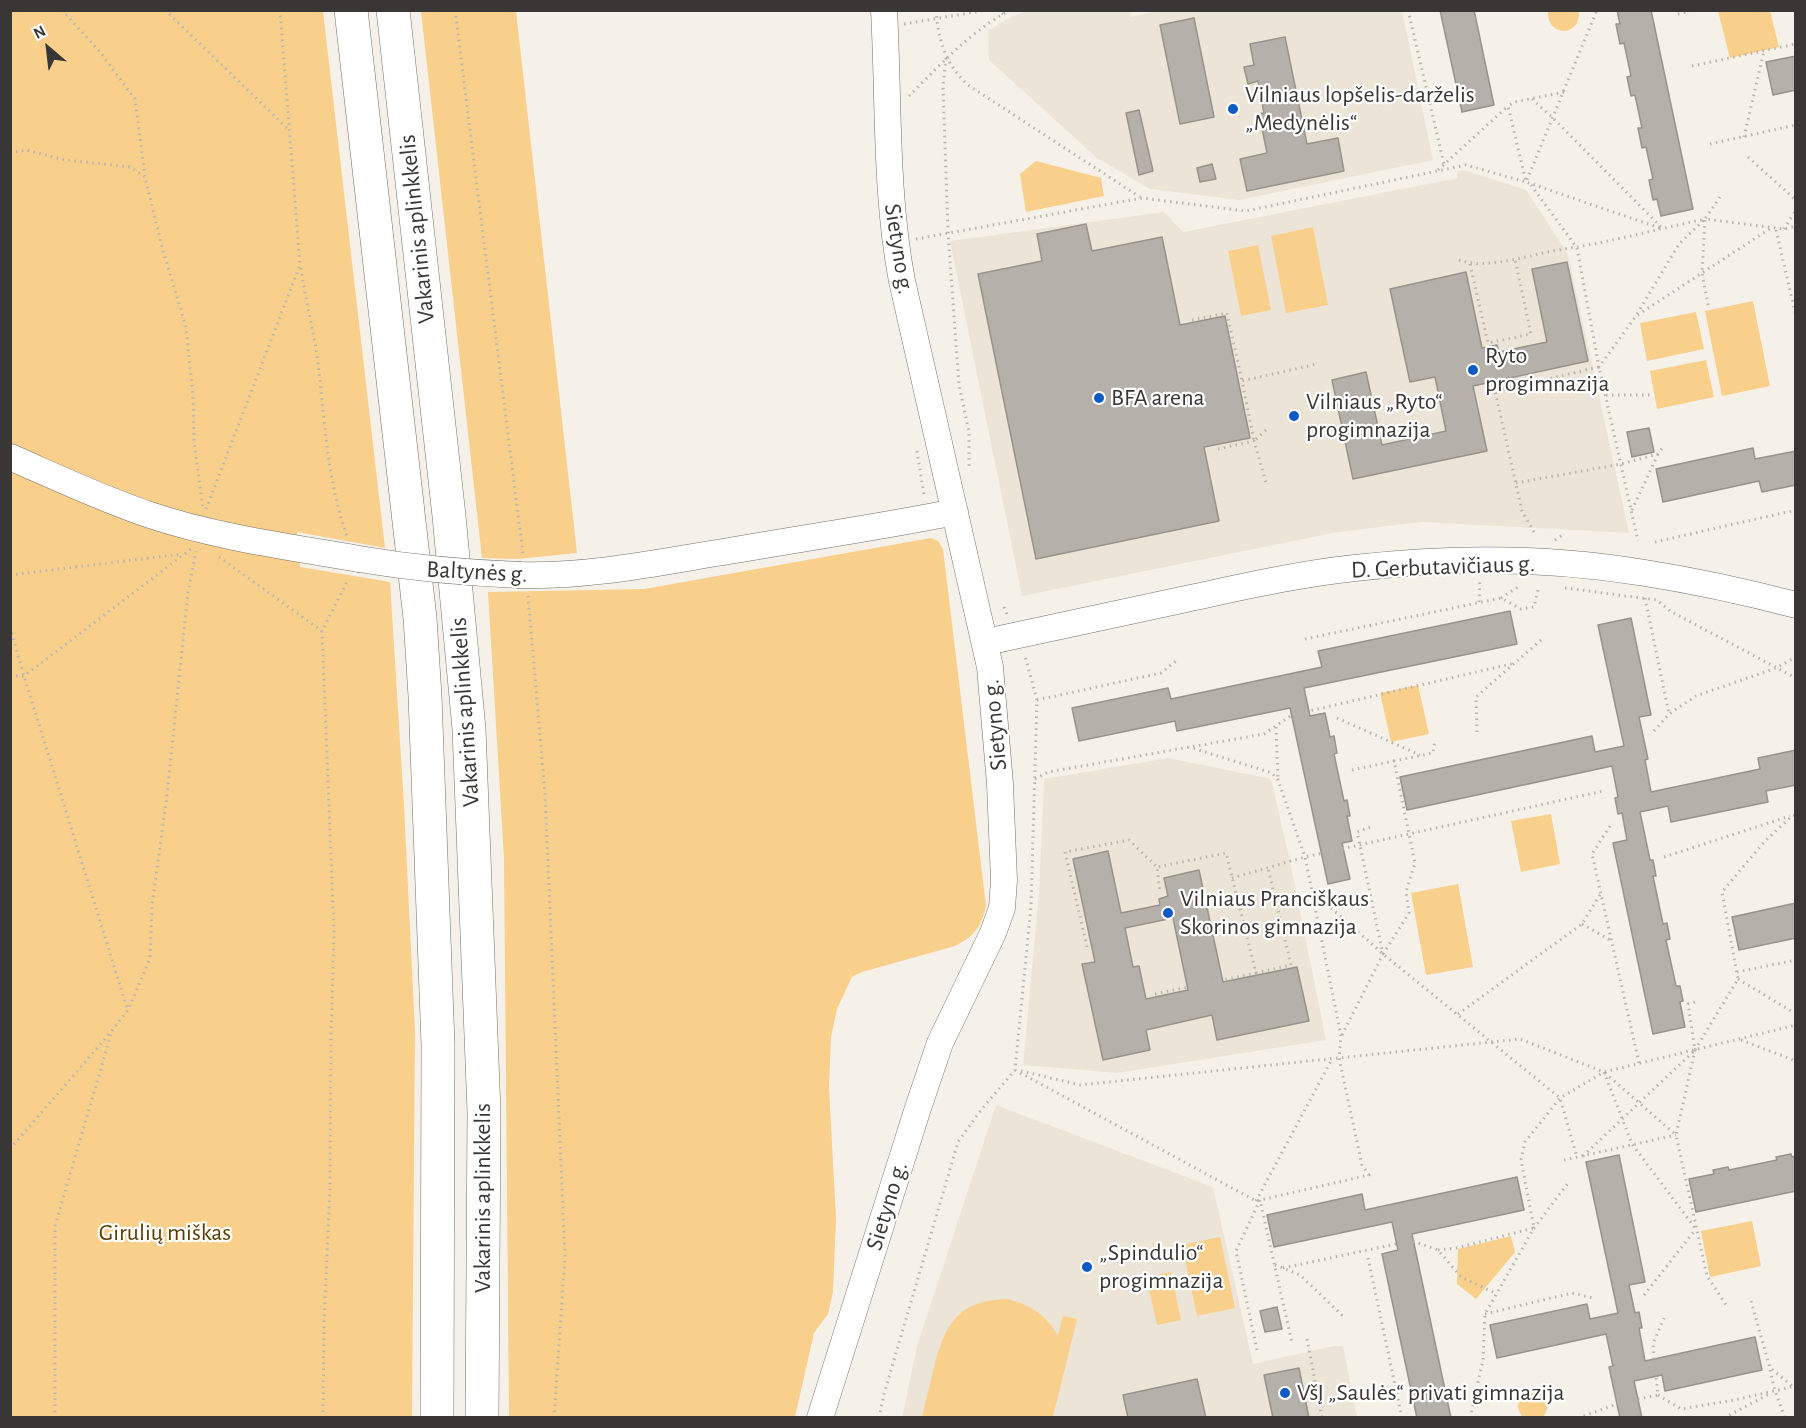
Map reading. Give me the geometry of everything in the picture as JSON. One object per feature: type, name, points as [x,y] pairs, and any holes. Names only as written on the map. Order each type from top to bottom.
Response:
[{"type":"highway","name":"Vakarinis aplinkkelis","points":[[351,10],[420,618],[425,696],[438,1044],[437,1418]]},
{"type":"highway","name":"Vakarinis aplinkkelis","points":[[393,10],[449,516],[469,729],[484,1112],[482,1418]]},
{"type":"street","name":"Sietyno g.","points":[[820,1418],[940,1043],[993,933],[1002,908],[1004,880],[1000,784],[986,642],[895,242],[890,188],[893,18]]},
{"type":"street","name":"Baltynės g.","points":[[10,457],[99,496],[150,515],[200,529],[408,567],[473,574],[523,575],[588,572],[860,531],[955,512]]},
{"type":"street","name":"D. Gerbutavičiaus g.","points":[[986,642],[1238,588],[1310,575],[1354,568],[1464,561],[1566,564],[1643,572],[1732,589],[1796,605]]},
{"type":"path","points":[[62,10],[99,52],[135,99],[145,177],[162,247],[186,327],[193,394],[194,441],[204,516],[300,265]]},
{"type":"path","points":[[165,10],[289,130]]},
{"type":"path","points":[[280,10],[300,265],[318,360],[325,440],[341,519],[356,558],[350,576],[322,631],[334,932],[330,1190],[324,1322],[323,1418]]},
{"type":"path","points":[[455,10],[523,575],[545,795],[565,1256],[554,1418]]},
{"type":"path","points":[[936,10],[946,58],[955,73],[968,85],[1142,198]]},
{"type":"path","points":[[893,18],[937,20],[987,10]]},
{"type":"path","points":[[997,10],[1003,14]]},
{"type":"path","points":[[904,101],[946,58],[980,29],[1010,10]]},
{"type":"path","points":[[1408,10],[1443,164]]},
{"type":"path","points":[[1526,182],[1597,10]]},
{"type":"path","points":[[1678,14],[1693,10]]},
{"type":"path","points":[[1692,66],[1796,44]]},
{"type":"path","points":[[1744,137],[1764,51]]},
{"type":"path","points":[[946,58],[942,86],[948,233],[959,386],[969,432],[969,467]]},
{"type":"path","points":[[1437,171],[1508,106],[1515,102],[1564,92]]},
{"type":"path","points":[[1532,99],[1553,117],[1662,229]]},
{"type":"path","points":[[1508,106],[1526,182]]},
{"type":"path","points":[[1710,144],[1796,125]]},
{"type":"path","points":[[10,153],[26,150],[65,160],[130,167],[145,177]]},
{"type":"path","points":[[1748,157],[1796,200]]},
{"type":"path","points":[[895,242],[1142,198],[1246,211],[1466,165],[1526,182],[1662,229]]},
{"type":"path","points":[[1532,185],[1577,248],[1599,367],[1638,541]]},
{"type":"path","points":[[1533,532],[1522,510],[1495,391],[1599,367],[1636,316],[1679,243],[1705,219],[1722,194]]},
{"type":"path","points":[[1784,229],[1796,210]]},
{"type":"path","points":[[1705,219],[1702,273],[1708,305]]},
{"type":"path","points":[[1459,260],[1470,264],[1515,259],[1577,248],[1705,219],[1784,229],[1796,226]]},
{"type":"path","points":[[1636,316],[1774,228]]},
{"type":"path","points":[[1774,228],[1796,316]]},
{"type":"path","points":[[1470,264],[1488,343],[1532,334],[1515,259]]},
{"type":"path","points":[[1192,320],[1227,313],[1254,441],[1266,483]]},
{"type":"path","points":[[1242,381],[1317,364]]},
{"type":"path","points":[[1606,395],[1651,395]]},
{"type":"path","points":[[1218,449],[1254,441],[1266,430]]},
{"type":"path","points":[[1631,512],[1663,447]]},
{"type":"path","points":[[1516,483],[1621,464],[1658,454]]},
{"type":"path","points":[[1655,542],[1796,510]]},
{"type":"path","points":[[10,676],[24,676],[198,543],[188,592],[167,795],[152,905],[150,959],[128,1010],[10,1149]]},
{"type":"path","points":[[10,575],[184,554]]},
{"type":"path","points":[[216,555],[322,631]]},
{"type":"path","points":[[1501,598],[1521,609],[1534,607],[1539,586]]},
{"type":"path","points":[[1305,639],[1501,598],[1518,587]]},
{"type":"path","points":[[1565,588],[1657,600],[1670,611],[1796,678]]},
{"type":"path","points":[[1645,598],[1669,714]]},
{"type":"path","points":[[879,1418],[958,1142],[981,1110],[1015,1070],[1031,906],[1037,700],[1027,660],[1004,607]]},
{"type":"path","points":[[10,627],[128,1010]]},
{"type":"path","points":[[1477,732],[1476,697],[1541,640]]},
{"type":"path","points":[[1653,731],[1669,714],[1696,696],[1776,668],[1796,657]]},
{"type":"path","points":[[1037,700],[1161,673],[1176,660]]},
{"type":"path","points":[[1035,779],[1048,772],[1264,734],[1292,715],[1515,663]]},
{"type":"path","points":[[1337,718],[1422,756]]},
{"type":"path","points":[[1015,1070],[1258,1200],[1369,1175],[1362,1165],[1339,1058],[1341,1036],[1305,857],[1278,780],[1276,727]]},
{"type":"path","points":[[1352,770],[1433,753],[1435,740]]},
{"type":"path","points":[[1189,747],[1272,773],[1278,780]]},
{"type":"path","points":[[1341,1036],[1383,954],[1409,913],[1406,892],[1415,863],[1394,761]]},
{"type":"path","points":[[1232,878],[1305,857],[1603,791]]},
{"type":"path","points":[[1664,857],[1794,815]]},
{"type":"path","points":[[1583,1156],[1695,1050],[1738,979],[1722,892],[1764,842],[1794,815]]},
{"type":"path","points":[[1610,826],[1592,854],[1639,1063]]},
{"type":"path","points":[[1370,827],[1357,832],[1383,954]]},
{"type":"path","points":[[1087,947],[1065,852],[1130,840],[1157,867],[1160,892]]},
{"type":"path","points":[[1157,867],[1226,853],[1256,973]]},
{"type":"path","points":[[1155,994],[1291,965],[1268,867]]},
{"type":"path","points":[[1312,891],[1383,954],[1560,1098],[1577,1157]]},
{"type":"path","points":[[1458,1014],[1582,924],[1600,893]]},
{"type":"path","points":[[1582,924],[1612,941]]},
{"type":"path","points":[[1737,972],[1796,960]]},
{"type":"path","points":[[1738,979],[1796,1014]]},
{"type":"path","points":[[1695,1002],[1688,1004],[1695,1050],[1676,1135],[1707,1276],[1726,1305]]},
{"type":"path","points":[[1534,1228],[1521,1160],[1525,1142],[1560,1098],[1604,1072],[1796,1025]]},
{"type":"path","points":[[55,1418],[55,1226],[111,1032]]},
{"type":"path","points":[[1739,1039],[1796,1060]]},
{"type":"path","points":[[1015,1070],[1080,1085],[1520,1040],[1604,1072],[1676,1135]]},
{"type":"path","points":[[1257,1350],[1236,1251],[1258,1200],[1332,1059]]},
{"type":"path","points":[[1604,1072],[1632,1144],[1696,1229]]},
{"type":"path","points":[[1564,1160],[1676,1135]]},
{"type":"path","points":[[1470,1418],[1483,1360],[1485,1314],[1534,1228],[1568,1183]]},
{"type":"path","points":[[1258,1200],[1292,1342]]},
{"type":"path","points":[[1413,1241],[1438,1250],[1456,1248],[1534,1228]]},
{"type":"path","points":[[1644,1295],[1696,1229]]},
{"type":"path","points":[[1283,1268],[1396,1244]]},
{"type":"path","points":[[1438,1250],[1461,1277],[1497,1294]]},
{"type":"path","points":[[1368,1258],[1402,1418]]},
{"type":"path","points":[[1275,1264],[1300,1275],[1346,1318]]},
{"type":"path","points":[[1485,1314],[1572,1293],[1593,1298]]},
{"type":"path","points":[[1751,1301],[1775,1391],[1785,1418]]},
{"type":"path","points":[[1654,1359],[1653,1344],[1664,1318]]},
{"type":"path","points":[[1307,1339],[1322,1418]]},
{"type":"path","points":[[1770,1368],[1795,1387]]},
{"type":"path","points":[[1656,1376],[1658,1395]]},
{"type":"path","points":[[1638,1399],[1658,1395],[1681,1409],[1795,1387]]},
{"type":"path","points":[[1724,1418],[1775,1391]]},
{"type":"path","points":[[1578,1418],[1620,1403]]},
{"type":"shaded area","name":"Vilniaus lopšelis-darželis „Medynėlis“","points":[[1030,10],[1130,11],[1131,17],[1162,10],[1402,11],[1433,160],[1239,200],[1150,189],[1097,158],[989,60],[988,31],[1011,17]]},
{"type":"shaded area","name":"Vilniaus „Ryto“ progimnazija","points":[[1464,170],[1526,190],[1568,254],[1629,533],[1422,522],[1338,532],[1022,596],[950,241],[1164,212],[1183,232],[1458,178],[1457,171]]},
{"type":"shaded area","name":"Vilniaus Pranciškaus Skorinos gimnazija","points":[[1168,758],[1271,779],[1326,1040],[1117,1073],[1023,1065],[1039,893],[1044,779]]},
{"type":"shaded area","name":"„Spindulio“ progimnazija","points":[[996,1105],[1213,1187],[1253,1364],[1343,1346],[1357,1417],[902,1418],[917,1346]]},
{"type":"green space","name":"Girulių miškas","points":[[10,11],[323,11],[385,548],[297,532],[300,567],[390,582],[415,1032],[412,1417],[11,1417]]},
{"type":"green space","points":[[421,11],[516,11],[577,553],[518,559],[482,558]]},
{"type":"green space","points":[[1548,11],[1579,11],[1578,20],[1570,30],[1557,30],[1549,20]]},
{"type":"green space","points":[[1718,11],[1770,11],[1779,47],[1730,58]]},
{"type":"green space","points":[[1036,161],[1101,178],[1104,196],[1026,212],[1020,174]]},
{"type":"green space","points":[[1313,227],[1328,305],[1286,313],[1271,236]]},
{"type":"green space","points":[[1258,245],[1271,310],[1241,316],[1228,251]]},
{"type":"green space","points":[[1753,301],[1770,386],[1722,396],[1705,311]]},
{"type":"green space","points":[[1696,312],[1704,349],[1647,361],[1640,323]]},
{"type":"green space","points":[[1706,360],[1714,397],[1657,409],[1650,371]]},
{"type":"green space","points":[[931,538],[938,541],[943,549],[986,906],[976,930],[955,946],[862,972],[852,977],[837,1009],[831,1037],[829,1087],[836,1219],[833,1292],[828,1314],[814,1333],[795,1417],[509,1417],[504,858],[488,592],[644,589]]},
{"type":"green space","points":[[1418,685],[1429,734],[1391,742],[1380,693]]},
{"type":"green space","points":[[1551,814],[1560,864],[1521,872],[1511,821]]},
{"type":"green space","points":[[1458,884],[1473,967],[1426,975],[1411,893]]},
{"type":"green space","points":[[1752,1221],[1761,1266],[1710,1277],[1701,1231]]},
{"type":"green space","points":[[1511,1236],[1515,1252],[1476,1299],[1457,1284],[1458,1249]]},
{"type":"green space","points":[[1220,1237],[1235,1308],[1197,1316],[1182,1245]]},
{"type":"green space","points":[[1171,1272],[1181,1320],[1157,1325],[1146,1277]]},
{"type":"green space","points":[[1007,1299],[1024,1304],[1037,1312],[1058,1335],[1063,1316],[1077,1319],[1053,1417],[922,1417],[935,1363],[951,1324],[967,1309],[978,1304]]},
{"type":"green space","points":[[1532,1391],[1541,1394],[1546,1400],[1547,1408],[1543,1417],[1523,1417],[1520,1413],[1519,1401],[1523,1395]]},
{"type":"building","points":[[1440,10],[1474,10],[1494,105],[1462,112]]},
{"type":"building","points":[[1617,10],[1651,10],[1693,209],[1661,216],[1657,199],[1653,200],[1649,180],[1653,179],[1646,147],[1642,148],[1638,128],[1642,128],[1635,95],[1631,96],[1627,77],[1631,76],[1624,43],[1620,44],[1616,24],[1620,24]]},
{"type":"building","points":[[1194,18],[1214,117],[1180,124],[1160,25]]},
{"type":"building","points":[[1285,37],[1307,144],[1338,138],[1344,171],[1247,191],[1240,159],[1267,153],[1259,114],[1264,113],[1258,81],[1248,84],[1244,67],[1254,65],[1250,44]]},
{"type":"building","points":[[1796,56],[1796,90],[1773,95],[1766,62]]},
{"type":"building","points":[[1139,110],[1153,171],[1139,175],[1126,113]]},
{"type":"building","points":[[1212,164],[1216,179],[1200,182],[1197,168]]},
{"type":"building","name":"BFA arena","points":[[1086,224],[1092,251],[1162,237],[1180,325],[1225,316],[1250,438],[1204,447],[1219,521],[1036,559],[978,274],[1042,261],[1037,234]]},
{"type":"building","name":"Ryto progimnazija","points":[[1567,262],[1588,361],[1473,386],[1487,451],[1353,479],[1332,380],[1366,372],[1382,445],[1446,431],[1435,377],[1410,382],[1390,289],[1466,272],[1482,348],[1497,345],[1499,352],[1547,342],[1532,269]]},
{"type":"building","points":[[1649,428],[1654,452],[1632,457],[1627,432]]},
{"type":"building","points":[[1753,448],[1755,459],[1796,451],[1796,485],[1762,492],[1759,481],[1663,502],[1656,469]]},
{"type":"building","points":[[1510,611],[1517,644],[1304,688],[1310,716],[1325,713],[1330,737],[1334,736],[1337,753],[1334,754],[1344,801],[1347,800],[1350,816],[1347,816],[1352,841],[1342,843],[1350,879],[1328,884],[1290,708],[1177,731],[1175,721],[1079,741],[1072,708],[1168,688],[1171,699],[1322,667],[1318,651]]},
{"type":"building","points":[[1631,618],[1651,715],[1639,717],[1648,759],[1645,760],[1651,792],[1760,769],[1758,758],[1796,750],[1796,785],[1766,791],[1768,802],[1671,822],[1668,806],[1640,812],[1650,860],[1653,860],[1656,876],[1653,876],[1663,924],[1667,923],[1670,939],[1666,940],[1676,986],[1680,986],[1683,1001],[1680,1002],[1685,1027],[1653,1034],[1613,843],[1627,840],[1622,813],[1618,814],[1615,798],[1618,797],[1612,766],[1407,810],[1400,777],[1592,736],[1595,752],[1624,746],[1598,625]]},
{"type":"building","name":"Vilniaus Pranciškaus Skorinos gimnazija","points":[[1108,851],[1121,913],[1160,905],[1159,899],[1168,896],[1164,878],[1199,870],[1223,982],[1297,967],[1309,1021],[1217,1040],[1212,1015],[1146,1030],[1150,1050],[1103,1060],[1082,964],[1095,962],[1073,859]],"holes":[[[1173,918],[1188,990],[1146,999],[1139,966],[1133,967],[1125,928]]]},
{"type":"building","points":[[1796,903],[1796,938],[1739,950],[1732,917]]},
{"type":"building","points":[[1791,1154],[1792,1157],[1796,1156],[1796,1191],[1696,1212],[1689,1179],[1714,1174],[1713,1170],[1728,1167],[1729,1170],[1777,1160],[1776,1157]]},
{"type":"building","points":[[1619,1155],[1645,1282],[1629,1285],[1635,1313],[1639,1312],[1642,1328],[1639,1328],[1645,1361],[1755,1337],[1762,1370],[1665,1391],[1662,1375],[1634,1381],[1642,1418],[1620,1418],[1609,1367],[1613,1366],[1606,1334],[1497,1358],[1490,1325],[1587,1304],[1590,1319],[1618,1313],[1586,1162]]},
{"type":"building","points":[[1517,1177],[1524,1210],[1412,1234],[1451,1418],[1417,1418],[1382,1254],[1398,1250],[1392,1222],[1274,1247],[1267,1215],[1362,1194],[1365,1210]]},
{"type":"building","points":[[1277,1307],[1282,1329],[1265,1332],[1260,1311]]},
{"type":"building","points":[[1299,1368],[1309,1418],[1273,1418],[1264,1375]]},
{"type":"building","points":[[1197,1379],[1206,1418],[1128,1418],[1123,1395]]},
{"type":"place","name":"Vilniaus lopšelis-darželis „Medynėlis“","points":[[1233,109]]},
{"type":"place","name":"Ryto progimnazija","points":[[1473,370]]},
{"type":"place","name":"BFA arena","points":[[1099,398]]},
{"type":"place","name":"Vilniaus „Ryto“ progimnazija","points":[[1294,416]]},
{"type":"place","name":"Vilniaus Pranciškaus Skorinos gimnazija","points":[[1168,913]]},
{"type":"place","name":"„Spindulio“ progimnazija","points":[[1087,1267]]},
{"type":"place","name":"VšĮ „Saulės“ privati gimnazija","points":[[1285,1393]]}]
